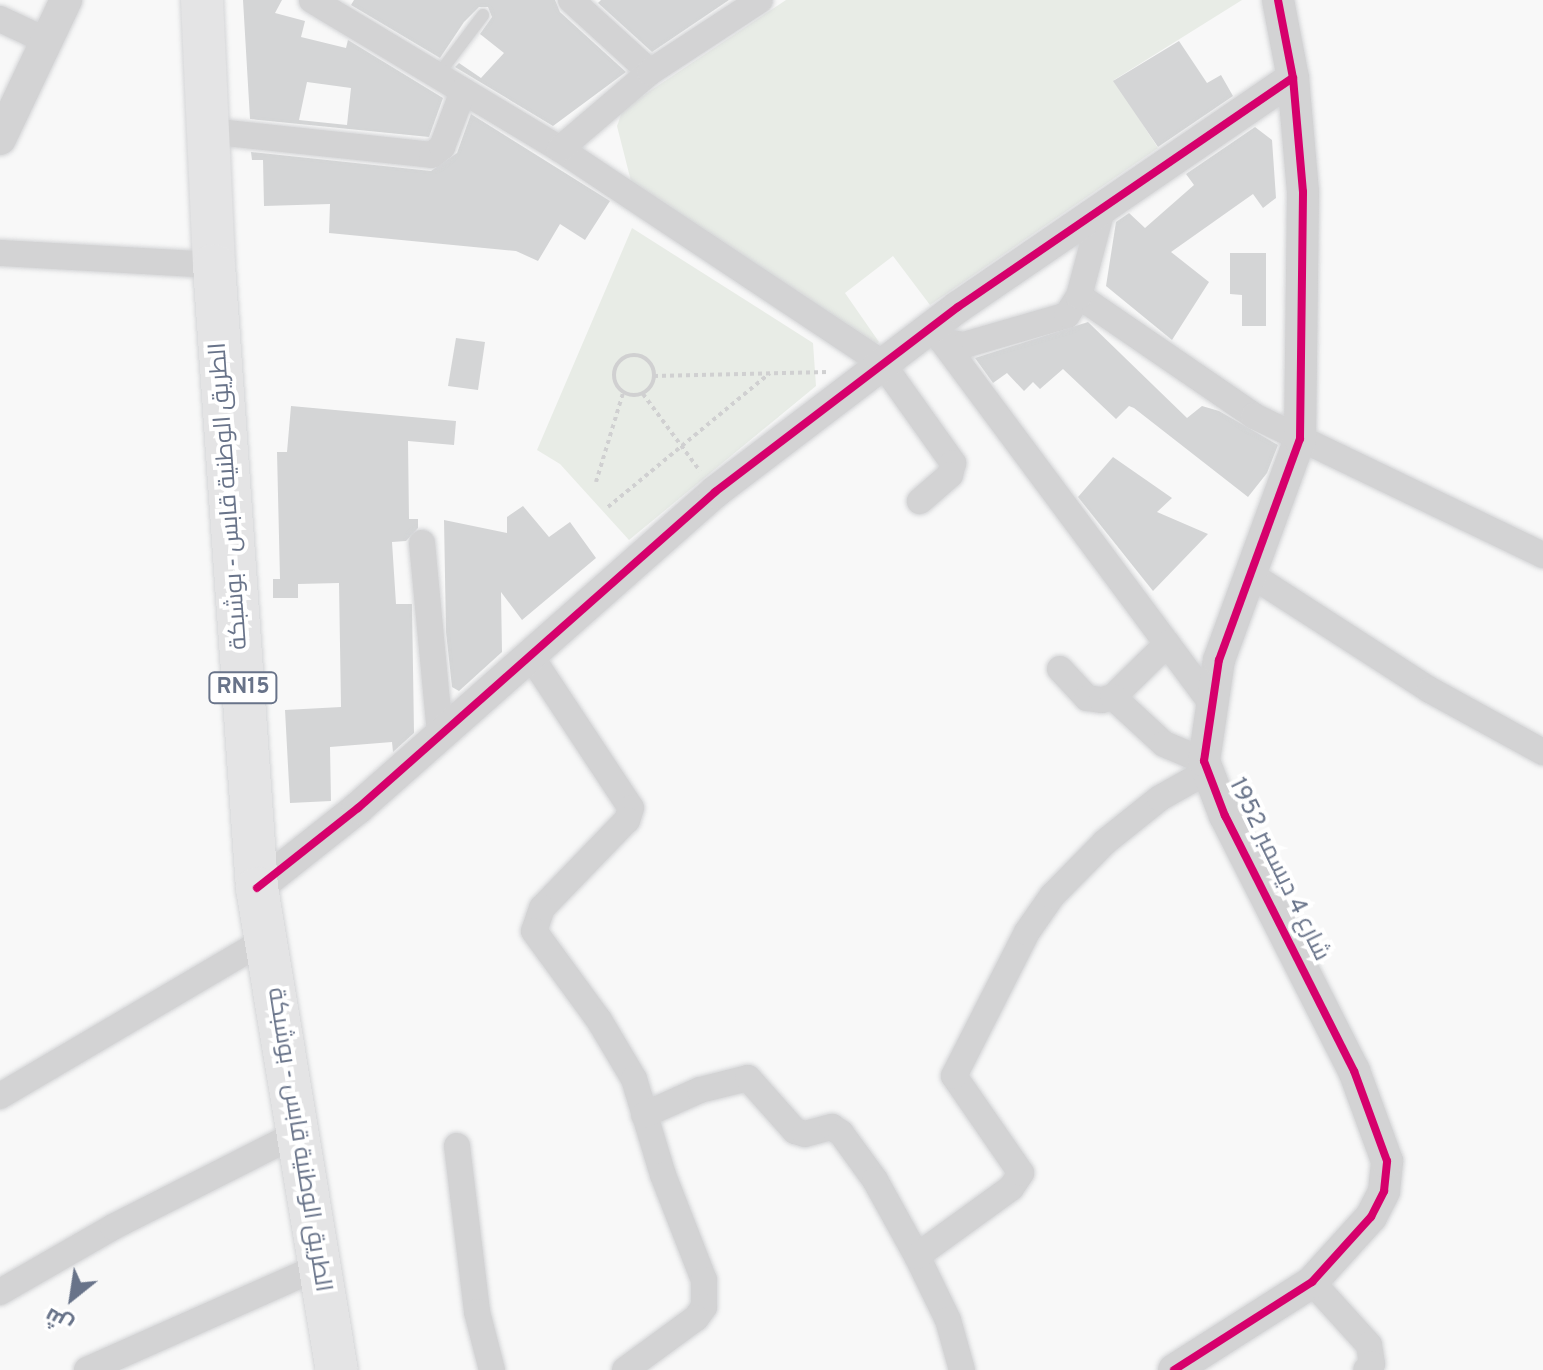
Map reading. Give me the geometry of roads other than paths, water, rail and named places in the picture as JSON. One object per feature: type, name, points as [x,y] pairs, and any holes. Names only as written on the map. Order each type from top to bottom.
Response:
[{"type":"main road","name":"الطريق الوطنية قابس - بوشبكة","points":[[202,0],[214,265],[257,888],[337,1370]]},
{"type":"street","points":[[0,139],[66,0]]},
{"type":"street","points":[[571,0],[650,72]]},
{"type":"street","points":[[560,149],[591,118],[650,72],[760,0]]},
{"type":"street","points":[[326,3],[560,149],[876,368],[953,463],[950,475],[920,501]]},
{"type":"street","name":"شارع 4 ديسمبر 1952","points":[[1174,1370],[1312,1282],[1371,1217],[1384,1191],[1387,1161],[1354,1071],[1225,816],[1206,766],[1210,701],[1219,660],[1253,576],[1300,439],[1303,192],[1289,5]]},
{"type":"street","points":[[0,19],[47,41]]},
{"type":"street","points":[[257,888],[440,735],[715,492],[876,368],[937,334],[1103,206],[1293,78]]},
{"type":"street","points":[[208,131],[432,155],[442,147],[463,91]]},
{"type":"street","points":[[588,168],[591,118]]},
{"type":"street","points":[[937,334],[978,342],[1067,315],[1079,296],[1103,206]]},
{"type":"street","points":[[0,253],[214,265]]},
{"type":"street","points":[[1079,296],[1254,416],[1543,555]]},
{"type":"street","points":[[937,334],[1210,701]]},
{"type":"street","points":[[422,543],[440,735]]},
{"type":"street","points":[[1253,576],[1430,690],[1543,752]]},
{"type":"street","points":[[1060,669],[1087,698],[1113,697],[1167,644]]},
{"type":"street","points":[[530,655],[631,808],[621,828],[542,908],[534,931],[617,1047],[634,1079],[644,1115],[699,1260],[706,1297],[696,1318],[625,1370]]},
{"type":"street","points":[[917,1256],[1011,1188],[1021,1173],[954,1076],[1027,932],[1052,896],[1105,842],[1206,766],[1164,744],[1113,697]]},
{"type":"street","points":[[1,1091],[265,940]]},
{"type":"street","points":[[644,1115],[700,1090],[748,1078],[795,1131],[805,1134],[832,1127],[841,1133],[875,1180],[917,1256],[948,1320],[962,1370]]},
{"type":"street","points":[[0,1292],[113,1227],[298,1133]]},
{"type":"street","points":[[457,1146],[477,1312],[492,1370]]},
{"type":"street","points":[[87,1370],[318,1267]]},
{"type":"street","points":[[1312,1282],[1369,1345],[1372,1364],[1366,1370]]},
{"type":"lane","points":[[438,75],[483,15]]}]
